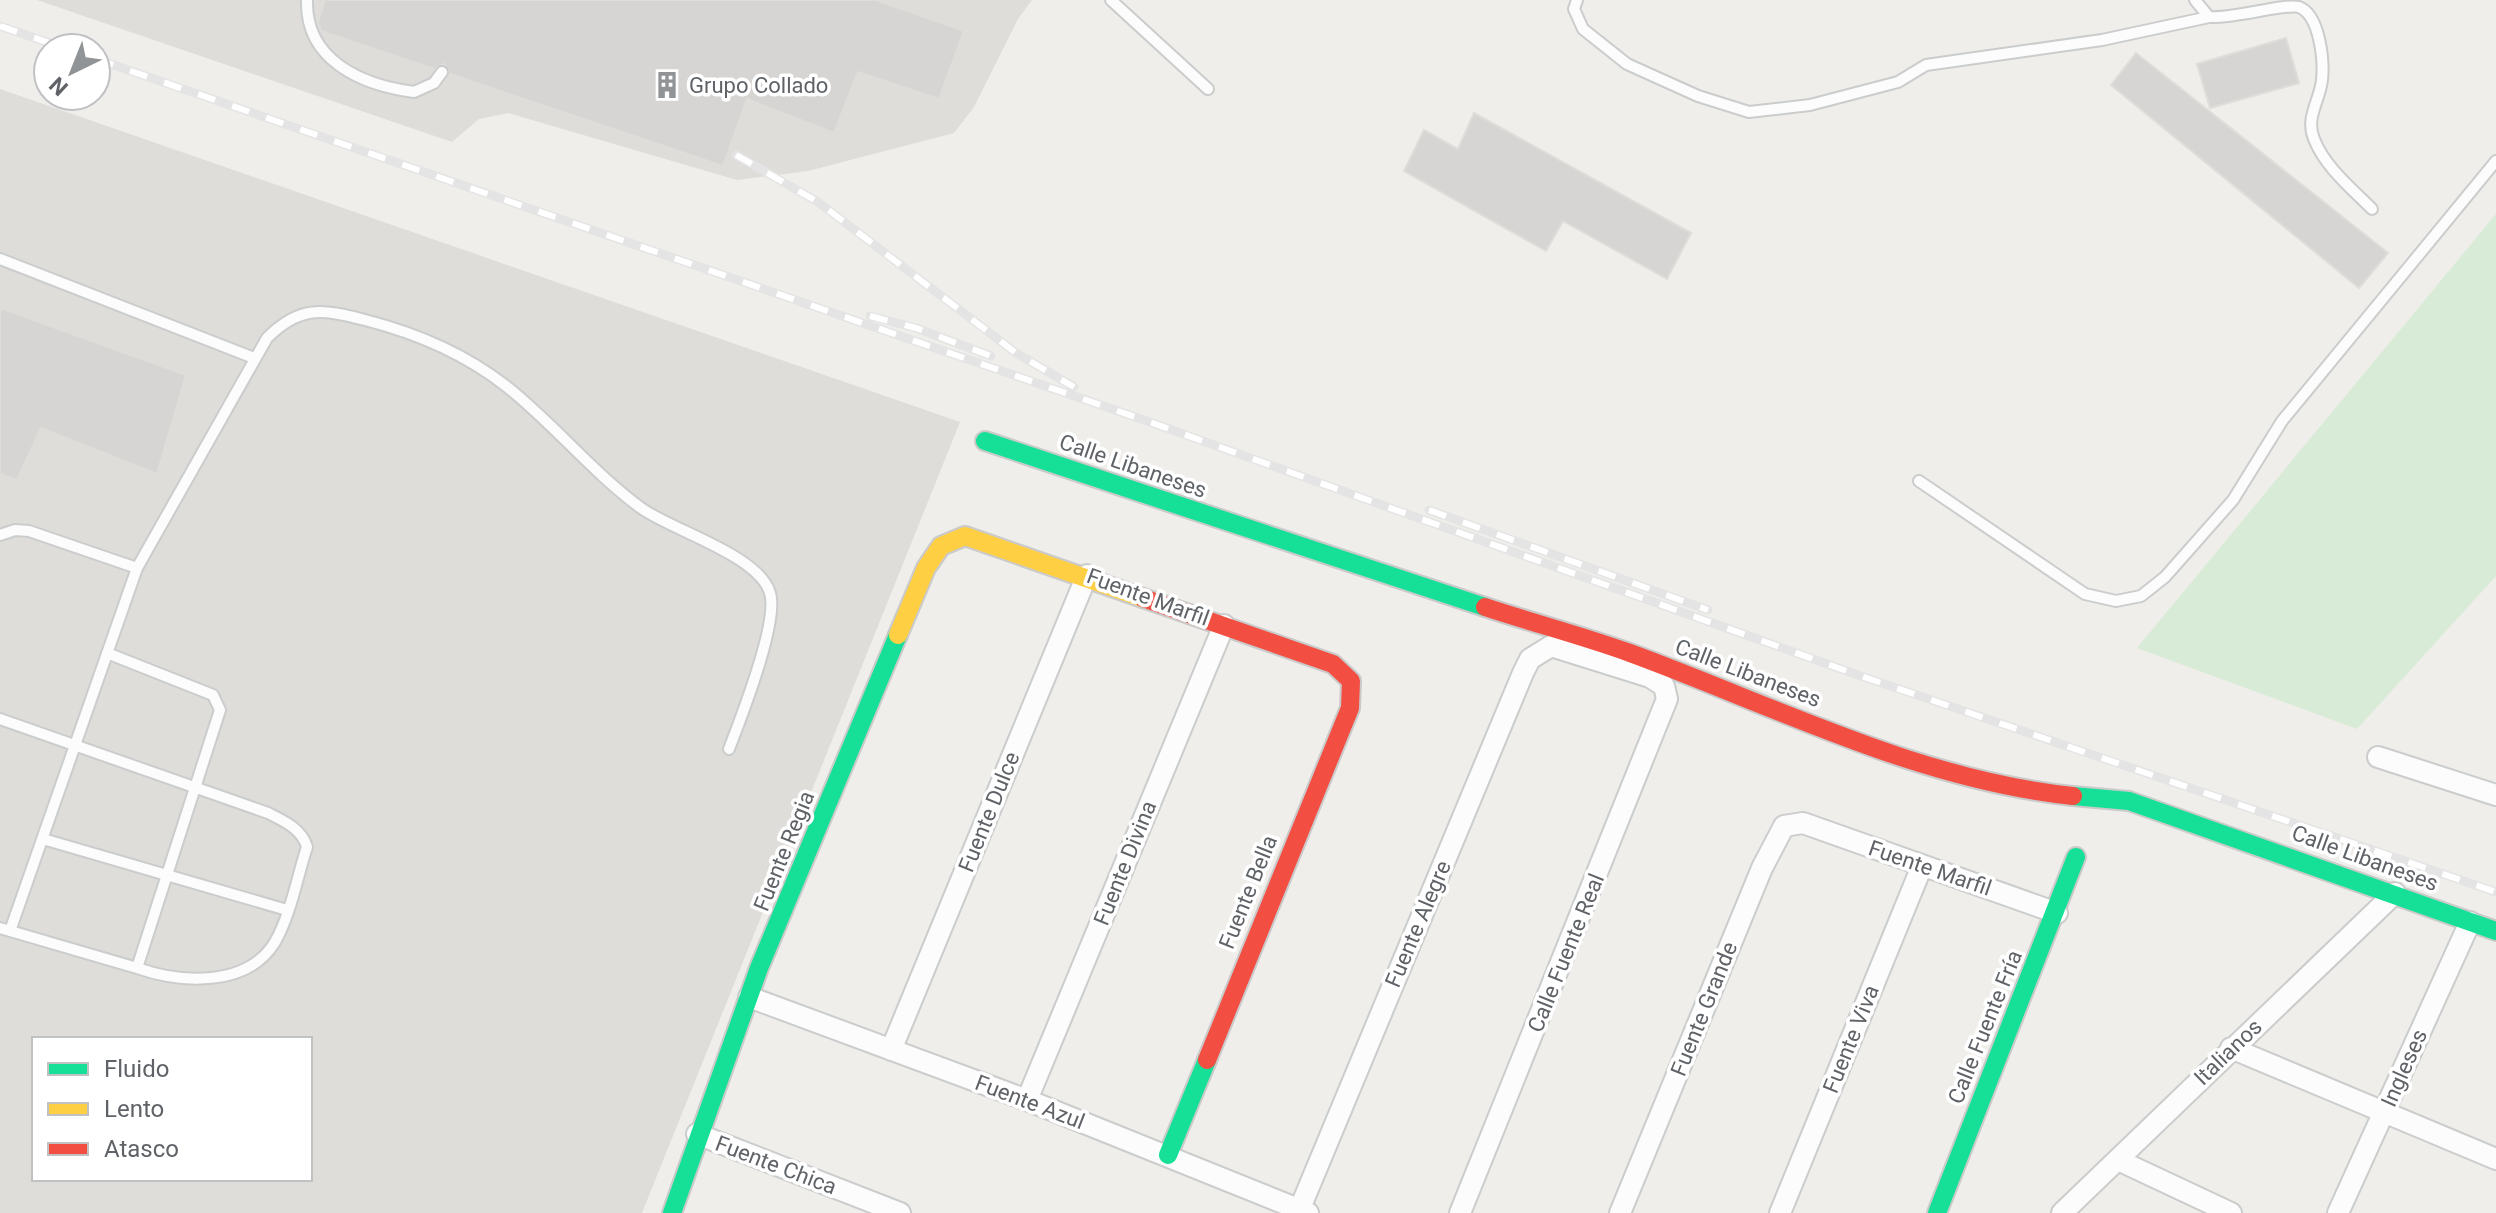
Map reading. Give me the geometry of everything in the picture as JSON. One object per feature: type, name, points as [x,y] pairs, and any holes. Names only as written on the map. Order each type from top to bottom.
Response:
[{"type":"street","name":"Calle Libaneses","points":[[985,441],[1351,565],[1629,653],[1753,703],[1992,786],[2129,801],[2496,931]]},
{"type":"street","name":"Fuente Marfil","points":[[974,536],[1321,660]]},
{"type":"street","name":"Fuente Regia","points":[[672,1213],[697,1134],[749,997],[926,568],[949,541],[974,536]]},
{"type":"street","name":"Fuente Dulce","points":[[891,1050],[1087,575]]},
{"type":"street","name":"Fuente Divina","points":[[1027,1100],[1224,625]]},
{"type":"street","name":"Calle Fuente Real","points":[[1460,1213],[1629,800],[1667,692],[1650,677],[1551,646]]},
{"type":"street","name":"Fuente Alegre","points":[[1302,1212],[1523,673],[1538,651],[1551,646]]},
{"type":"street","name":"Fuente Bella","points":[[1168,1155],[1350,708],[1351,681],[1345,672],[1321,660]]},
{"type":"street","points":[[2378,757],[2496,795]]},
{"type":"street","name":"Fuente Grande","points":[[1620,1213],[1780,829],[1789,823],[1803,823]]},
{"type":"street","name":"Fuente Marfil","points":[[1803,823],[2057,913]]},
{"type":"street","name":"Calle Fuente Fría","points":[[1937,1213],[2057,913],[2076,857]]},
{"type":"street","name":"Fuente Viva","points":[[1780,1213],[1922,866]]},
{"type":"street","name":"Italianos","points":[[2062,1213],[2395,893]]},
{"type":"street","name":"Ingleses","points":[[2338,1213],[2470,922]]},
{"type":"street","name":"Fuente Azul","points":[[749,997],[1027,1100],[1302,1212]]},
{"type":"street","points":[[2231,1048],[2386,1110],[2496,1159]]},
{"type":"street","name":"Fuente Chica","points":[[697,1134],[900,1213]]},
{"type":"street","points":[[2118,1160],[2231,1213]]},
{"type":"lane","points":[[307,0],[309,33],[319,48],[348,71],[414,92],[434,83],[442,72]]},
{"type":"lane","points":[[1111,0],[1208,89]]},
{"type":"lane","points":[[1577,0],[1574,9],[1583,29],[1627,64],[1698,96],[1749,112],[1825,102],[1898,82],[1926,65],[2102,40],[2209,17],[2242,17],[2283,7],[2300,7],[2307,14],[2322,64],[2322,83],[2311,116],[2313,137],[2330,166],[2372,209]]},
{"type":"lane","points":[[2195,0],[2200,11],[2209,17]]},
{"type":"lane","points":[[1919,481],[2085,594],[2116,601],[2141,596],[2165,577],[2233,500],[2282,421],[2496,161]]},
{"type":"lane","points":[[0,259],[254,358]]},
{"type":"lane","points":[[0,719],[76,746],[192,789],[268,813],[287,822],[304,838],[307,847],[275,942],[262,958],[236,971],[190,980],[5,930],[43,839],[76,746],[137,568],[254,358],[284,321],[308,311],[334,312],[401,329],[461,356],[506,386],[603,480],[646,511],[733,557],[759,575],[770,590],[772,607],[749,697],[729,749]]},
{"type":"lane","points":[[0,535],[15,530],[29,531],[137,568]]},
{"type":"lane","points":[[107,653],[218,699],[220,710],[192,789],[137,968]]},
{"type":"lane","points":[[43,839],[287,910]]},
{"type":"shaded area","points":[[37,0],[1032,0],[1018,19],[974,107],[954,133],[808,171],[737,180],[508,113],[479,119],[452,142]]},
{"type":"shaded area","points":[[0,89],[32,100],[32,112],[66,112],[960,422],[642,1213],[0,1213]]},
{"type":"green space","points":[[2496,214],[2496,576],[2357,729],[2137,648]]},
{"type":"building","name":"Grupo Collado","points":[[325,0],[876,0],[964,31],[939,99],[858,72],[834,133],[747,99],[723,166],[450,74],[444,64],[434,69],[321,31],[318,22]]},
{"type":"building","points":[[2286,38],[2299,83],[2210,108],[2197,64]]},
{"type":"building","points":[[2136,53],[2388,253],[2359,288],[2111,85]]},
{"type":"building","points":[[1474,113],[1691,233],[1667,279],[1563,221],[1546,251],[1404,171],[1424,130],[1458,149]]},
{"type":"building","points":[[0,308],[186,375],[157,474],[41,428],[17,480],[0,474]]},
{"type":"railway","points":[[0,26],[32,37]]},
{"type":"railway","points":[[112,65],[1144,420],[1858,675],[2496,892]]},
{"type":"railway","points":[[736,155],[818,202],[1016,353],[1074,387]]},
{"type":"railway","points":[[870,316],[916,328],[991,356]]},
{"type":"railway","points":[[1429,510],[1708,610]]},
{"type":"traffic: fast","points":[[985,441],[1485,607]]},
{"type":"traffic: fast","points":[[672,1213],[759,968],[898,635]]},
{"type":"traffic: fast","points":[[2073,796],[2129,801],[2496,931]]},
{"type":"traffic: fast","points":[[1937,1213],[2076,857]]},
{"type":"traffic: fast","points":[[1168,1155],[1207,1060]]},
{"type":"traffic: slow","points":[[898,635],[926,568],[941,546],[965,536],[1143,598]]},
{"type":"traffic: jam","points":[[1143,598],[1333,664],[1351,681],[1350,708],[1207,1060]]},
{"type":"traffic: jam","points":[[1485,607],[1630,653],[1903,758],[2015,787],[2073,796]]},
{"type":"place","name":"Grupo Collado","points":[[667,85]]}]
